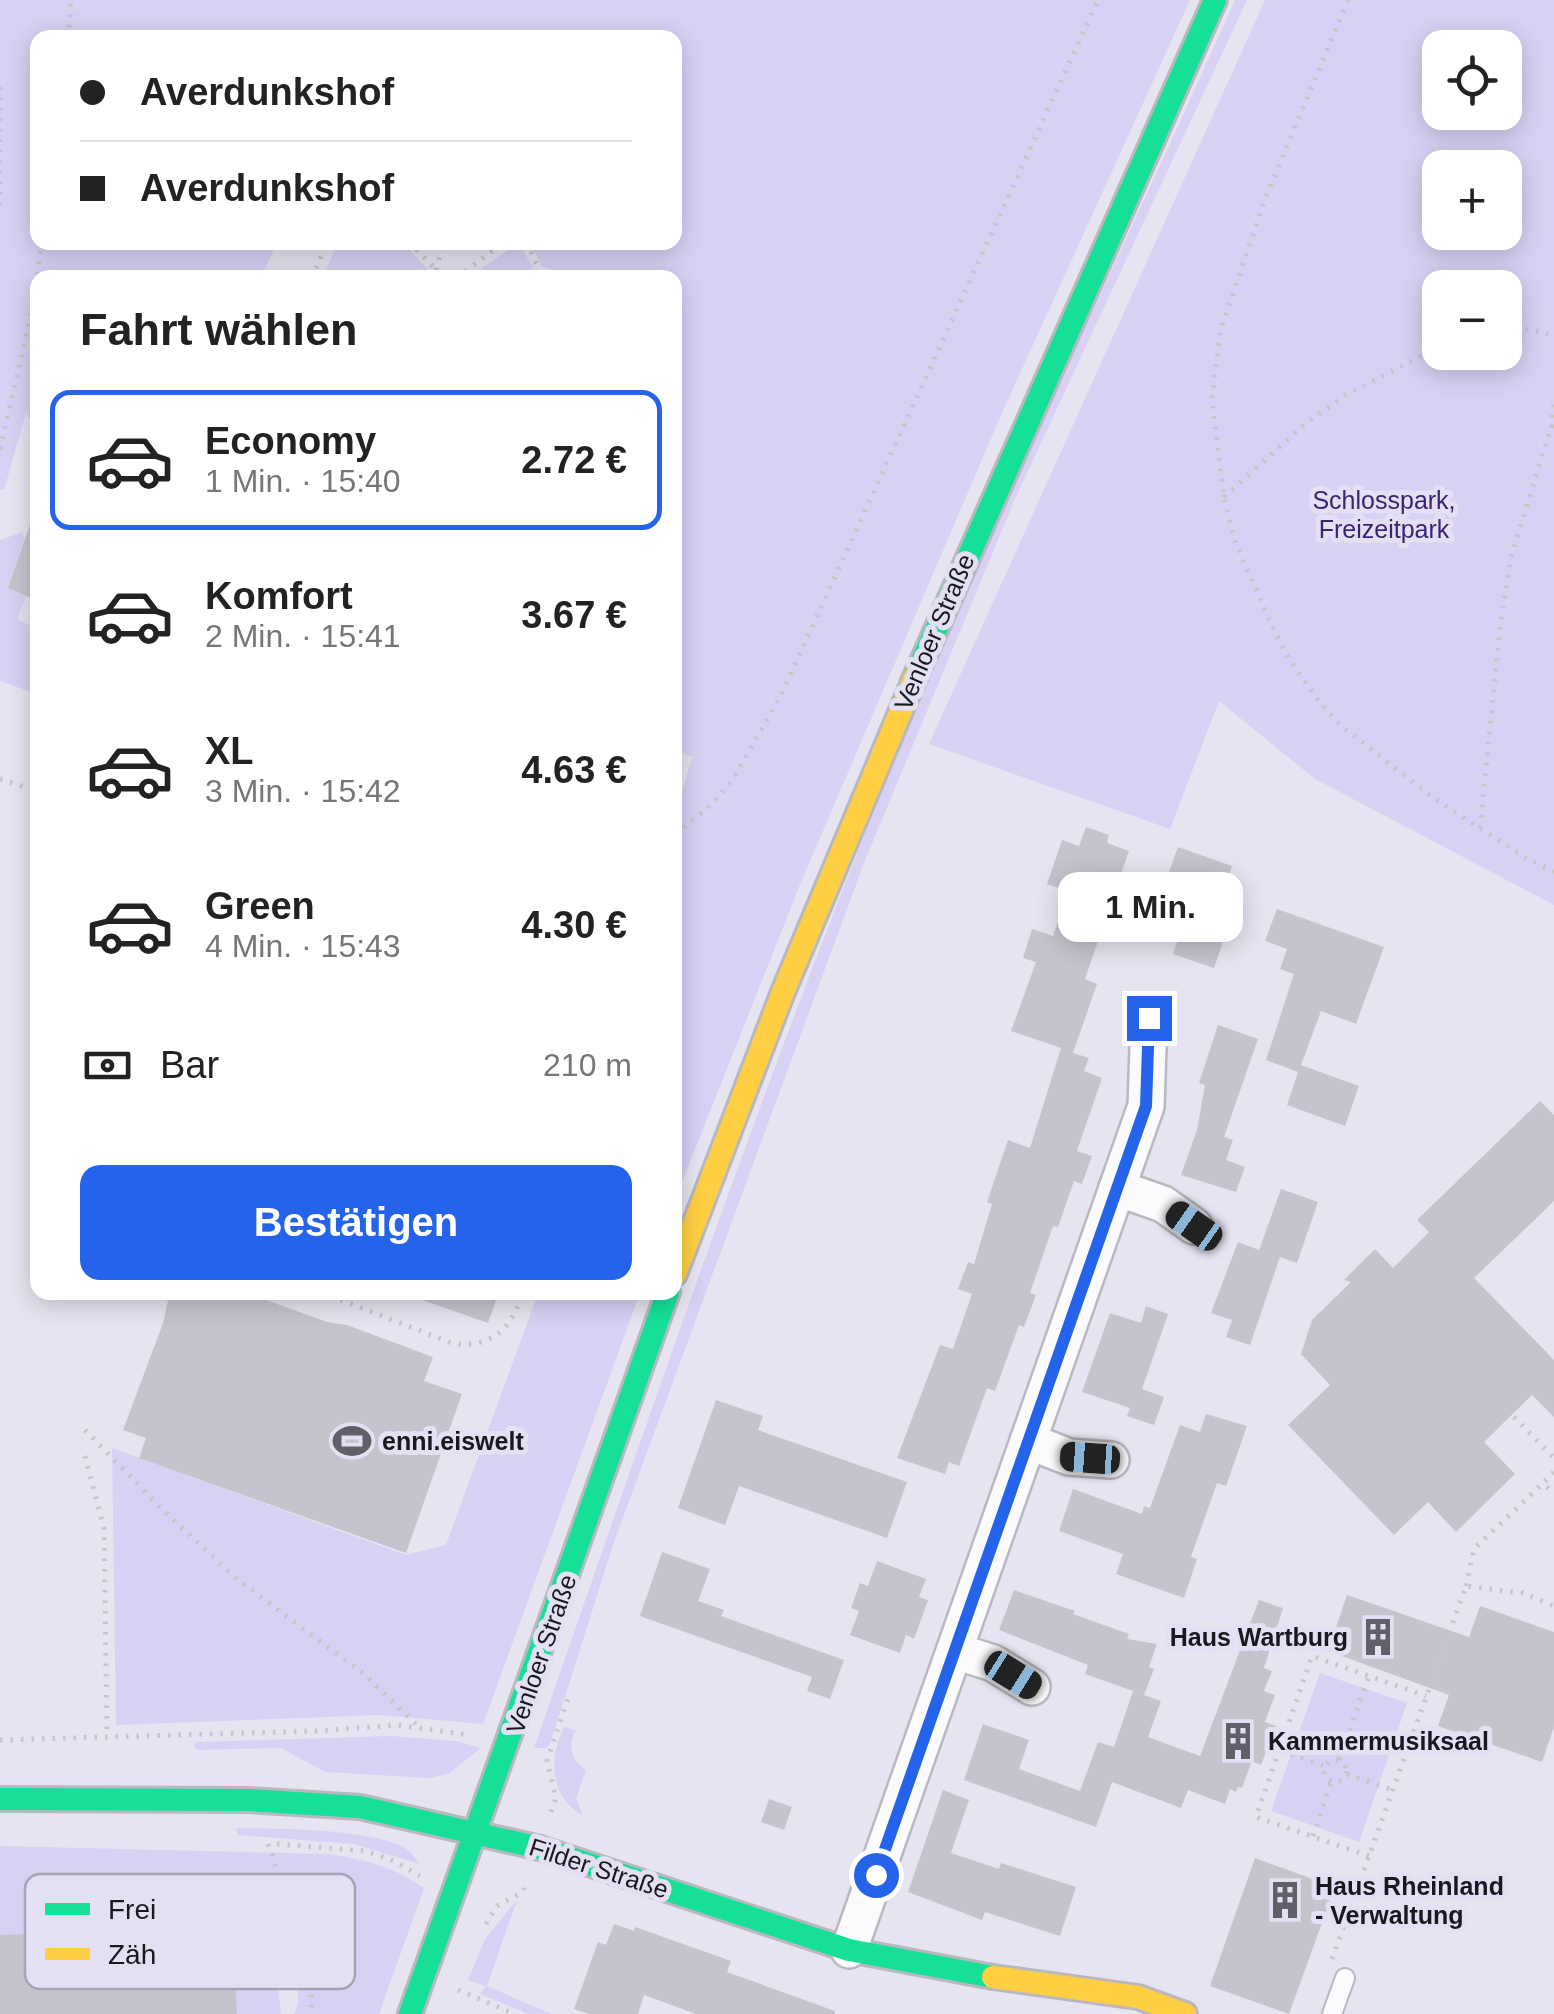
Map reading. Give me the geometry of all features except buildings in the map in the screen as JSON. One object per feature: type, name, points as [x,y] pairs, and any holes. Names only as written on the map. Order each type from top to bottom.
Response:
[{"type":"main road","name":"Venloer Straße","points":[[682,1254],[822,895],[1024,422],[1215,0]]},
{"type":"main road","name":"Venloer Straße","points":[[410,2014],[665,1300]]},
{"type":"main road","name":"Filder Straße","points":[[0,1799],[248,1800],[360,1807],[540,1848],[849,1950],[983,1976],[1138,1997],[1185,2014]]},
{"type":"street","points":[[849,1950],[1146,1106],[1149,1018]]},
{"type":"street","points":[[1117,1188],[1163,1204],[1194,1226]]},
{"type":"street","points":[[1028,1441],[1069,1457],[1112,1460]]},
{"type":"street","points":[[955,1650],[993,1663],[1032,1687]]},
{"type":"lane","points":[[1332,2014],[1344,1978]]},
{"type":"path","points":[[69,30],[71,0]]},
{"type":"path","points":[[682,828],[711,805],[734,779],[781,696],[1098,0]]},
{"type":"path","points":[[1348,0],[1264,199],[1220,332],[1212,400],[1224,497],[1234,539],[1273,628],[1320,704],[1393,768],[1480,828],[1554,872]]},
{"type":"path","points":[[0,87],[0,211]]},
{"type":"path","points":[[417,250],[436,270]]},
{"type":"path","points":[[436,270],[442,250]]},
{"type":"path","points":[[467,270],[494,250]]},
{"type":"path","points":[[0,450],[30,318]]},
{"type":"path","points":[[1522,328],[1554,335]]},
{"type":"path","points":[[1224,497],[1346,394],[1422,355]]},
{"type":"path","points":[[1480,828],[1511,557],[1552,426],[1554,404]]},
{"type":"path","points":[[0,779],[30,788]]},
{"type":"path","points":[[342,1300],[454,1344],[469,1345],[496,1338],[507,1328],[519,1300]]},
{"type":"path","points":[[1514,1417],[1554,1458]]},
{"type":"path","points":[[85,1430],[237,1579],[365,1675],[419,1727]]},
{"type":"path","points":[[86,1456],[104,1530],[108,1735]]},
{"type":"path","points":[[1332,1962],[1466,1586],[1474,1549],[1554,1472]]},
{"type":"path","points":[[1543,1482],[1554,1494]]},
{"type":"path","points":[[1466,1586],[1522,1592],[1554,1606]]},
{"type":"path","points":[[1369,1856],[1256,1817],[1312,1656],[1426,1696]]},
{"type":"path","points":[[1339,1760],[1369,1676]]},
{"type":"path","points":[[540,1848],[556,1798],[548,1761],[572,1686]]},
{"type":"path","points":[[0,1740],[397,1725],[480,1738],[548,1761]]},
{"type":"path","points":[[1280,1750],[1325,1766]]},
{"type":"path","points":[[1339,1760],[1346,1766],[1347,1774],[1340,1782],[1331,1782],[1325,1766],[1339,1760]]},
{"type":"path","points":[[1347,1774],[1392,1790]]},
{"type":"path","points":[[1312,1836],[1331,1782]]},
{"type":"path","points":[[254,1842],[366,1851],[497,1906]]},
{"type":"path","points":[[268,1844],[279,1874]]},
{"type":"path","points":[[455,1988],[515,2014]]},
{"type":"path","points":[[311,1989],[312,2014]]},
{"type":"green space","points":[[0,0],[1190,0],[1002,413],[799,887],[682,1182],[682,792],[692,757],[682,753],[682,270],[552,270],[541,266],[534,250],[682,250],[682,30],[30,30],[30,250],[274,250],[264,270],[30,270],[30,418],[27,409],[4,490],[0,489]]},
{"type":"green space","points":[[1235,0],[1247,0],[1015,499],[864,863],[614,1542],[550,1744],[534,1748],[709,1247],[898,752],[1021,468]]},
{"type":"green space","name":"Schlosspark, Freizeitpark","points":[[1265,0],[1554,0],[1554,905],[1315,779],[1219,701],[1170,829],[929,744]]},
{"type":"green space","points":[[335,250],[409,250],[428,270],[326,270]]},
{"type":"green space","points":[[509,250],[523,250],[533,268],[527,270],[479,270]]},
{"type":"green space","points":[[23,532],[24,541],[8,587],[26,596],[17,619],[30,626],[30,692],[0,681],[0,540]]},
{"type":"green space","points":[[535,1300],[637,1300],[483,1724],[380,1715],[116,1725],[112,1448],[406,1555],[446,1545]]},
{"type":"green space","points":[[1320,1673],[1407,1703],[1359,1842],[1271,1811]]},
{"type":"green space","points":[[564,1727],[576,1730],[572,1752],[586,1770],[576,1798],[583,1816],[564,1799],[555,1776],[556,1752]]},
{"type":"green space","points":[[391,1736],[456,1741],[481,1748],[448,1774],[429,1778],[325,1772],[281,1748],[197,1750],[194,1745],[196,1742]]},
{"type":"green space","points":[[236,1828],[326,1831],[375,1838],[409,1851],[419,1864],[353,1844],[238,1835]]},
{"type":"green space","points":[[0,1846],[327,1854],[377,1865],[424,1888],[379,2014],[294,2014],[298,1989],[355,1989],[355,1874],[25,1874],[25,1989],[278,1989],[281,2014],[0,2014]]},
{"type":"green space","points":[[517,1900],[487,1986],[551,2014],[528,2014],[480,1994],[486,1986],[468,1980],[485,1939]]},
{"type":"traffic: fast","points":[[916,675],[1215,0]]},
{"type":"traffic: fast","points":[[410,2014],[665,1300]]},
{"type":"traffic: fast","points":[[0,1799],[248,1800],[360,1807],[540,1848],[849,1950],[993,1977]]},
{"type":"traffic: slow","points":[[682,1256],[783,992],[916,675]]},
{"type":"traffic: slow","points":[[993,1977],[1138,1997],[1185,2014]]},
{"type":"place","name":"enni.eiswelt","points":[[352,1441]]},
{"type":"place","name":"Haus Wartburg","points":[[1378,1637]]},
{"type":"place","name":"Kammermusiksaal","points":[[1238,1741]]},
{"type":"place","name":"Haus Rheinland - Verwaltung","points":[[1285,1900]]},
{"type":"route","points":[[876,1875],[1146,1106],[1149,1018]]}]
